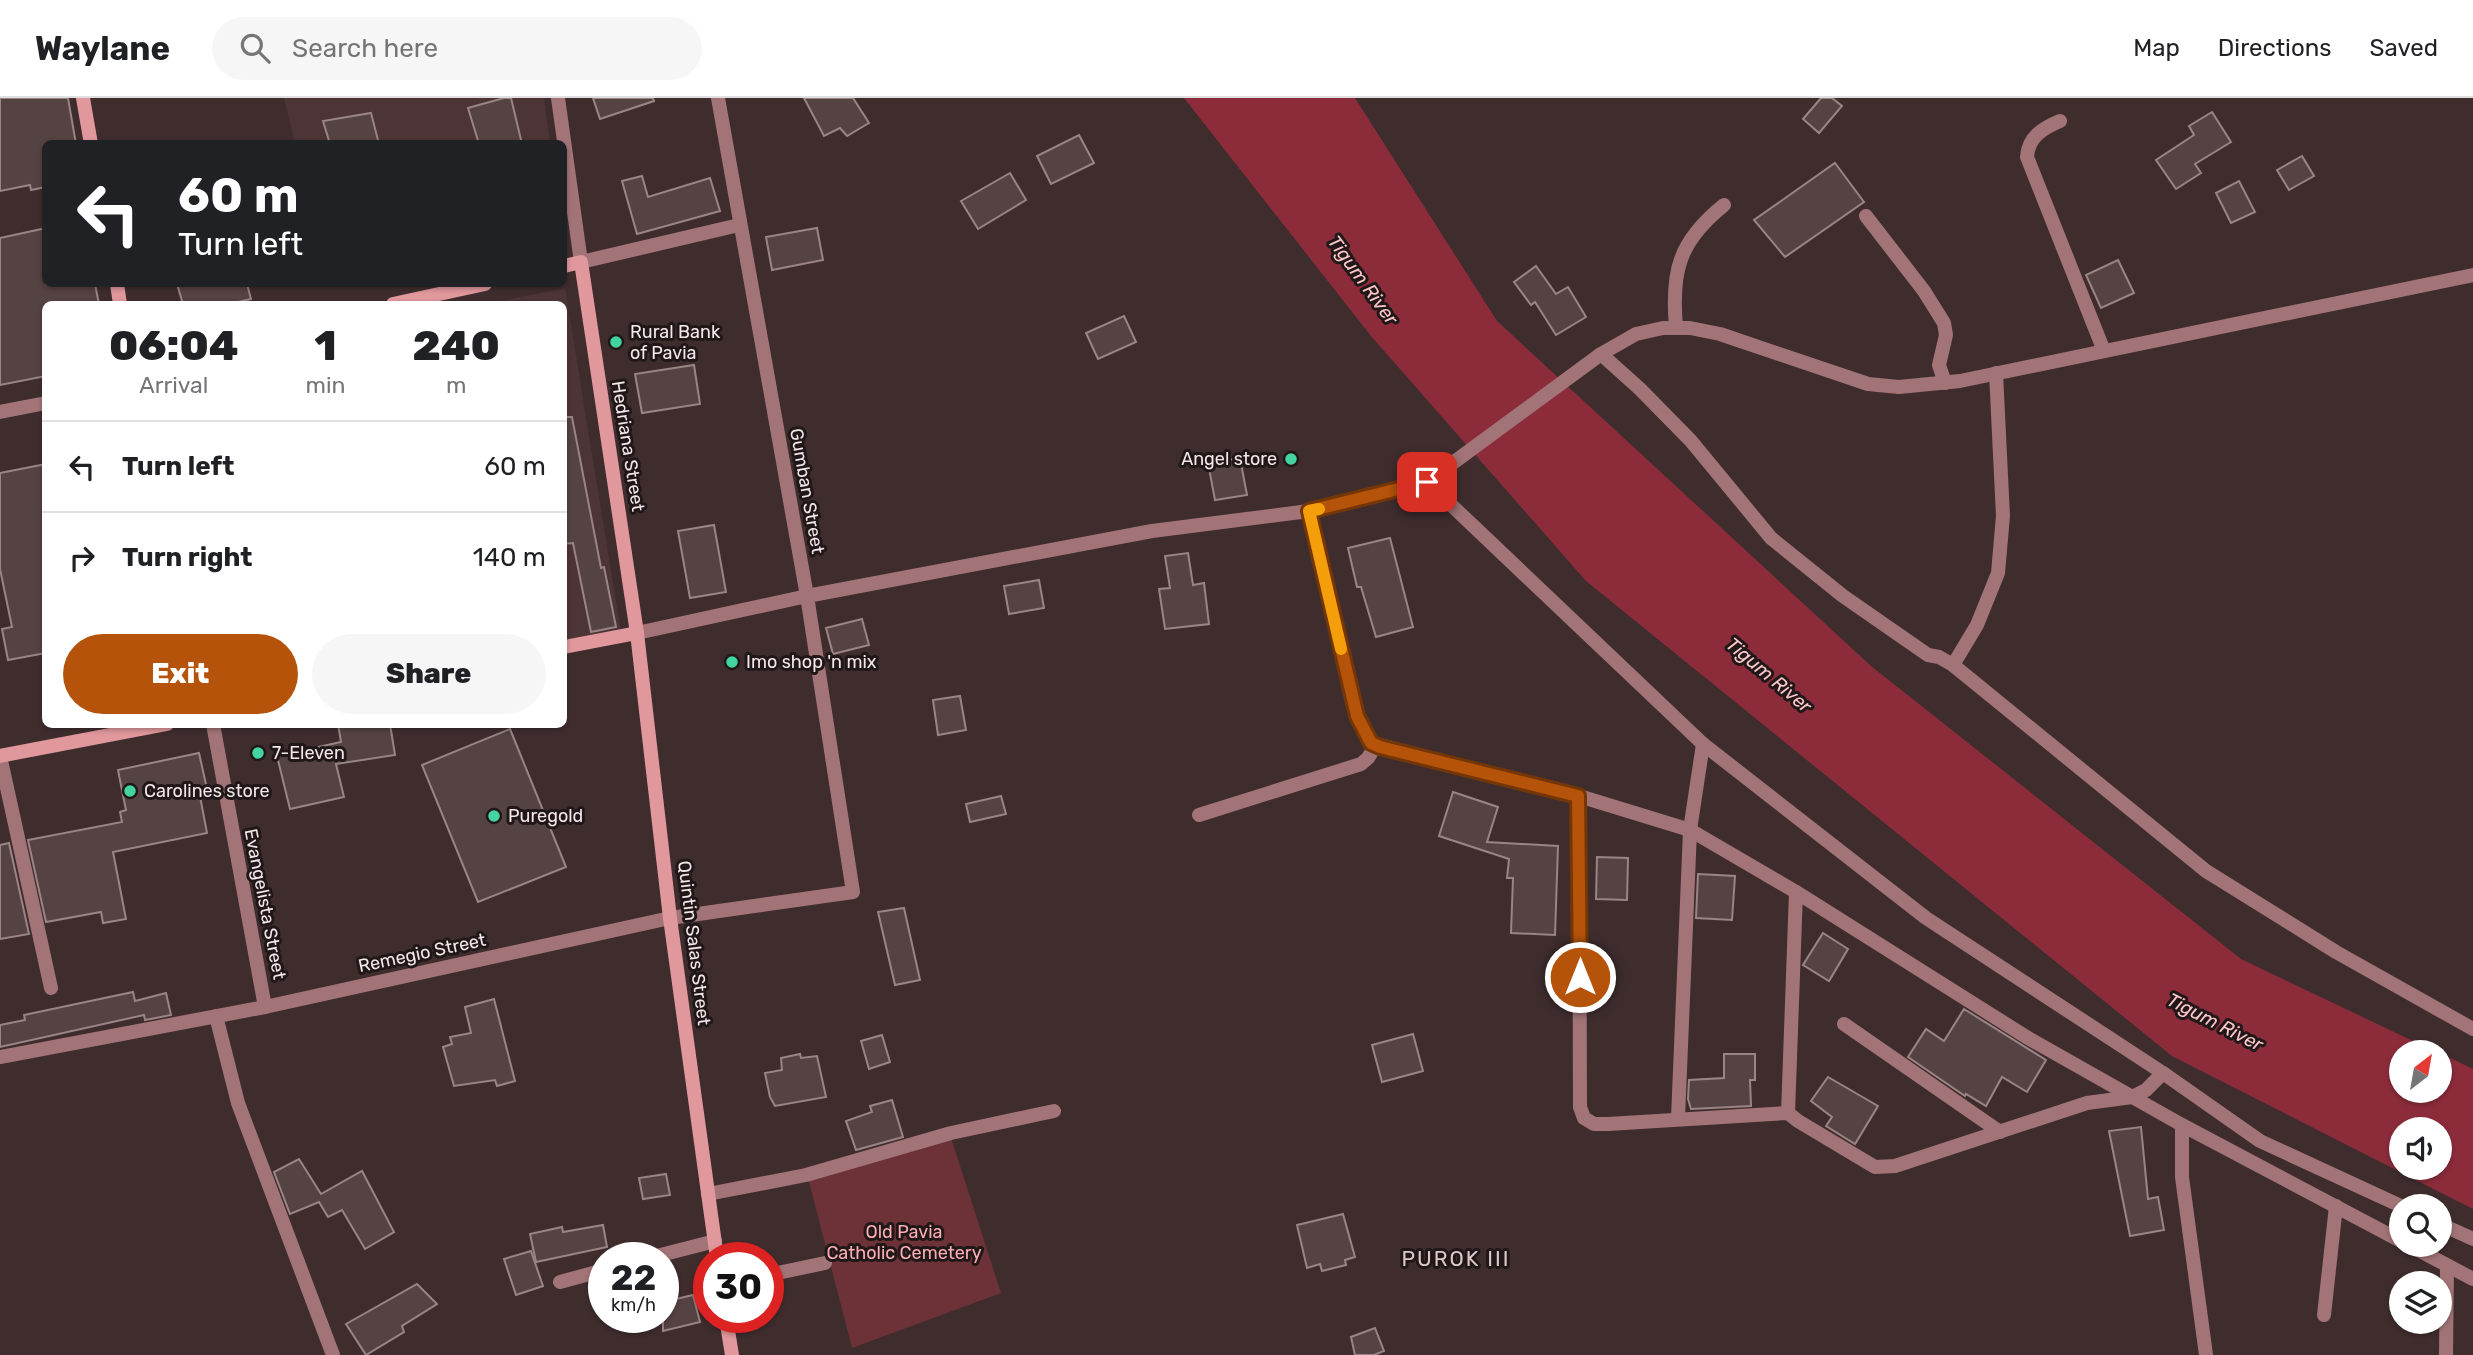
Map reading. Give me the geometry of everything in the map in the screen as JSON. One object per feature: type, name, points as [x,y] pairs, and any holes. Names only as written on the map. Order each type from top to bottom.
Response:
[{"type":"main road","points":[[83,98],[91,140]]},
{"type":"main road","points":[[567,265],[580,262]]},
{"type":"main road","name":"Hedriana Street","points":[[580,262],[636,633]]},
{"type":"main road","points":[[407,301],[471,287]]},
{"type":"main road","points":[[567,646],[636,633]]},
{"type":"main road","name":"Quintin Salas Street","points":[[636,633],[670,918],[715,1241]]},
{"type":"main road","points":[[0,756],[146,728]]},
{"type":"main road","points":[[728,1333],[732,1355]]},
{"type":"street","name":"Hedriana Street","points":[[558,98],[564,140]]},
{"type":"street","name":"Gumban Street","points":[[718,98],[807,596],[853,892]]},
{"type":"street","points":[[2060,121],[2043,128],[2034,138],[2028,148],[2028,157],[2105,351]]},
{"type":"street","name":"Hedriana Street","points":[[567,165],[580,262]]},
{"type":"street","points":[[1676,327],[1674,284],[1682,252],[1693,233],[1724,205]]},
{"type":"street","points":[[1866,216],[1924,291],[1944,323],[1946,335],[1939,365],[1945,383]]},
{"type":"street","points":[[580,262],[739,225]]},
{"type":"street","points":[[636,633],[807,596],[1152,531],[1309,511],[1427,482],[1601,354],[1636,334],[1676,327],[1720,334],[1868,384],[1899,387],[1945,383],[2473,275]]},
{"type":"street","points":[[1601,354],[1640,389],[1690,441],[1771,538],[1843,596],[1928,655],[1939,657],[1953,665],[2206,870],[2336,953],[2473,1029]]},
{"type":"street","points":[[1953,665],[1977,625],[1998,573],[2003,516],[1996,373]]},
{"type":"street","points":[[0,412],[42,404]]},
{"type":"street","points":[[1427,482],[1703,744],[1926,918],[2163,1073],[2260,1141],[2389,1200]]},
{"type":"street","points":[[1309,511],[1357,716],[1364,732],[1376,745],[1578,796],[1690,830],[1796,892],[2028,1038],[2182,1125],[2389,1235]]},
{"type":"street","name":"Evangelista Street","points":[[213,728],[265,1007]]},
{"type":"street","points":[[1678,1118],[1690,830],[1703,744]]},
{"type":"street","points":[[1199,815],[1361,764],[1376,745]]},
{"type":"street","points":[[0,756],[51,988]]},
{"type":"street","points":[[1578,796],[1580,1107],[1584,1118],[1594,1124],[1788,1113],[1875,1167],[1885,1168],[2087,1103],[2132,1097],[2146,1090],[2163,1073]]},
{"type":"street","name":"Remegio Street","points":[[0,1057],[265,1007],[670,918],[853,892]]},
{"type":"street","points":[[1788,1113],[1796,892]]},
{"type":"street","points":[[216,1016],[239,1103],[333,1355]]},
{"type":"street","points":[[1844,1024],[2000,1132]]},
{"type":"street","points":[[708,1194],[806,1175],[951,1133],[1054,1111]]},
{"type":"street","points":[[2182,1125],[2182,1177],[2206,1355]]},
{"type":"street","points":[[2324,1315],[2336,1206]]},
{"type":"street","points":[[2452,1229],[2473,1239]]},
{"type":"street","points":[[679,1250],[715,1241]]},
{"type":"street","points":[[2431,1257],[2473,1279]]},
{"type":"street","points":[[784,1272],[825,1264]]},
{"type":"street","points":[[2446,1355],[2447,1266]]},
{"type":"street","points":[[560,1282],[588,1274]]},
{"type":"shaded area","points":[[284,98],[544,98],[550,140],[294,140]]},
{"type":"shaded area","points":[[565,288],[621,632],[567,641],[567,301],[501,301]]},
{"type":"green space","name":"Old Pavia Catholic Cemetery","points":[[951,1138],[1001,1293],[852,1348],[808,1178]]},
{"type":"water","name":"Tigum River","points":[[1184,98],[1355,98],[1497,321],[1871,666],[2241,959],[2411,1040],[2389,1040],[2389,1103],[2452,1103],[2452,1059],[2473,1069],[2473,1209],[2452,1198],[2452,1194],[2443,1194],[2416,1180],[2452,1180],[2452,1117],[2389,1117],[2389,1166],[2172,1056],[1586,581],[1371,336]]},
{"type":"building","points":[[0,98],[68,98],[75,140],[42,140],[42,188],[31,190],[30,185],[0,191]]},
{"type":"building","points":[[511,98],[521,140],[478,140],[468,108]]},
{"type":"building","points":[[593,98],[653,98],[654,101],[600,119]]},
{"type":"building","points":[[804,98],[853,98],[869,123],[847,136],[840,128],[824,136]]},
{"type":"building","points":[[1821,98],[1832,98],[1842,106],[1819,133],[1803,119]]},
{"type":"building","points":[[2212,112],[2231,142],[2195,164],[2201,173],[2176,189],[2156,160],[2194,135],[2189,126]]},
{"type":"building","points":[[371,113],[378,140],[329,140],[323,121]]},
{"type":"building","points":[[1079,135],[1094,163],[1051,184],[1037,156]]},
{"type":"building","points":[[2302,156],[2314,176],[2289,190],[2277,170]]},
{"type":"building","points":[[1835,163],[1864,202],[1785,257],[1754,220]]},
{"type":"building","points":[[1010,173],[1026,200],[978,229],[961,201]]},
{"type":"building","points":[[642,176],[648,197],[710,178],[720,211],[637,234],[622,181]]},
{"type":"building","points":[[2239,181],[2255,212],[2231,223],[2216,193]]},
{"type":"building","points":[[817,228],[823,260],[772,270],[766,237]]},
{"type":"building","points":[[42,229],[42,287],[96,287],[98,301],[42,301],[42,377],[0,385],[0,238]]},
{"type":"building","points":[[2118,260],[2134,293],[2101,308],[2086,275]]},
{"type":"building","points":[[1536,266],[1556,294],[1568,287],[1586,317],[1556,335],[1535,302],[1531,305],[1514,282]]},
{"type":"building","points":[[178,287],[248,287],[251,299],[242,301],[182,301]]},
{"type":"building","points":[[1124,316],[1136,342],[1098,359],[1086,333]]},
{"type":"building","points":[[694,365],[700,404],[642,413],[635,374]]},
{"type":"building","points":[[567,417],[572,417],[601,568],[604,567],[616,627],[591,632],[573,543],[567,544]]},
{"type":"building","points":[[1240,458],[1247,495],[1215,500],[1208,463]]},
{"type":"building","points":[[42,465],[42,654],[8,660],[2,629],[12,627],[0,569],[0,473]]},
{"type":"building","points":[[714,525],[726,592],[690,598],[678,531]]},
{"type":"building","points":[[1390,538],[1413,627],[1376,637],[1361,587],[1357,587],[1348,548]]},
{"type":"building","points":[[1188,553],[1193,585],[1204,583],[1209,624],[1165,629],[1159,589],[1170,588],[1165,556]]},
{"type":"building","points":[[1039,580],[1044,608],[1009,614],[1004,586]]},
{"type":"building","points":[[862,619],[869,645],[833,654],[826,628]]},
{"type":"building","points":[[960,696],[966,730],[938,735],[933,700]]},
{"type":"building","points":[[339,728],[391,728],[395,755],[336,764],[344,797],[290,809],[277,756],[341,742]]},
{"type":"building","name":"Puregold","points":[[510,729],[566,867],[478,902],[422,765]]},
{"type":"building","points":[[199,753],[207,789],[199,791],[207,833],[113,852],[126,919],[103,923],[101,912],[46,922],[28,840],[122,822],[120,812],[126,810],[118,770]]},
{"type":"building","points":[[1453,792],[1498,807],[1487,842],[1558,846],[1555,935],[1511,933],[1513,878],[1507,878],[1509,859],[1439,836]]},
{"type":"building","points":[[1001,796],[1006,814],[970,822],[966,804]]},
{"type":"building","points":[[9,843],[29,934],[0,939],[0,845]]},
{"type":"building","points":[[1597,857],[1628,858],[1627,900],[1596,899]]},
{"type":"building","points":[[1698,874],[1735,876],[1732,920],[1696,918]]},
{"type":"building","points":[[904,908],[920,980],[895,985],[878,912]]},
{"type":"building","points":[[1823,933],[1848,949],[1829,981],[1803,965]]},
{"type":"building","points":[[133,992],[135,1001],[166,993],[171,1015],[145,1020],[144,1015],[0,1047],[0,1025],[25,1020],[24,1015]]},
{"type":"building","points":[[494,999],[515,1081],[497,1086],[495,1080],[454,1086],[443,1047],[452,1044],[450,1037],[471,1033],[465,1007]]},
{"type":"building","points":[[1964,1009],[2046,1060],[2027,1092],[2002,1077],[1986,1106],[1966,1094],[1965,1096],[1908,1057],[1926,1029],[1944,1041]]},
{"type":"building","points":[[1413,1034],[1423,1071],[1382,1082],[1372,1045]]},
{"type":"building","points":[[882,1035],[890,1062],[869,1069],[861,1041]]},
{"type":"building","points":[[800,1054],[801,1058],[817,1056],[826,1097],[775,1106],[770,1097],[765,1073],[782,1070],[781,1058]]},
{"type":"building","points":[[1724,1054],[1755,1054],[1755,1080],[1750,1080],[1751,1106],[1691,1109],[1688,1099],[1689,1080],[1724,1078]]},
{"type":"building","points":[[1828,1077],[1878,1106],[1855,1144],[1826,1126],[1832,1117],[1811,1101]]},
{"type":"building","points":[[892,1100],[903,1137],[856,1150],[846,1121],[872,1112],[870,1106]]},
{"type":"building","points":[[2141,1127],[2148,1199],[2158,1197],[2164,1230],[2130,1236],[2109,1131]]},
{"type":"building","points":[[299,1159],[321,1194],[362,1171],[394,1232],[365,1249],[342,1210],[328,1217],[319,1202],[290,1214],[274,1172]]},
{"type":"building","points":[[666,1174],[670,1195],[643,1199],[639,1178]]},
{"type":"building","points":[[1343,1214],[1355,1257],[1345,1260],[1346,1265],[1322,1271],[1320,1264],[1307,1268],[1297,1225]]},
{"type":"building","points":[[603,1225],[606,1242],[588,1242],[588,1251],[536,1262],[530,1234],[562,1227],[563,1232]]},
{"type":"building","points":[[531,1251],[543,1286],[516,1295],[504,1259]]},
{"type":"building","points":[[417,1284],[437,1304],[402,1326],[404,1332],[366,1355],[346,1324]]},
{"type":"building","points":[[693,1295],[693,1324],[679,1327],[679,1298]]},
{"type":"building","points":[[1375,1328],[1384,1351],[1374,1355],[1355,1355],[1351,1337]]},
{"type":"slow traffic","points":[[1319,509],[1309,511],[1341,649]]},
{"type":"place","name":"Rural Bank of Pavia","points":[[616,342]]},
{"type":"place","name":"Angel store","points":[[1291,459]]},
{"type":"place","name":"Imo shop 'n mix","points":[[732,662]]},
{"type":"place","name":"7-Eleven","points":[[258,753]]},
{"type":"place","name":"Carolines store","points":[[130,791]]},
{"type":"place","name":"Puregold","points":[[494,816]]},
{"type":"district","name":"PUROK III","points":[[1456,1258]]},
{"type":"route","points":[[1427,482],[1309,511],[1357,716],[1371,743],[1380,747],[1578,796],[1580,977]]}]
